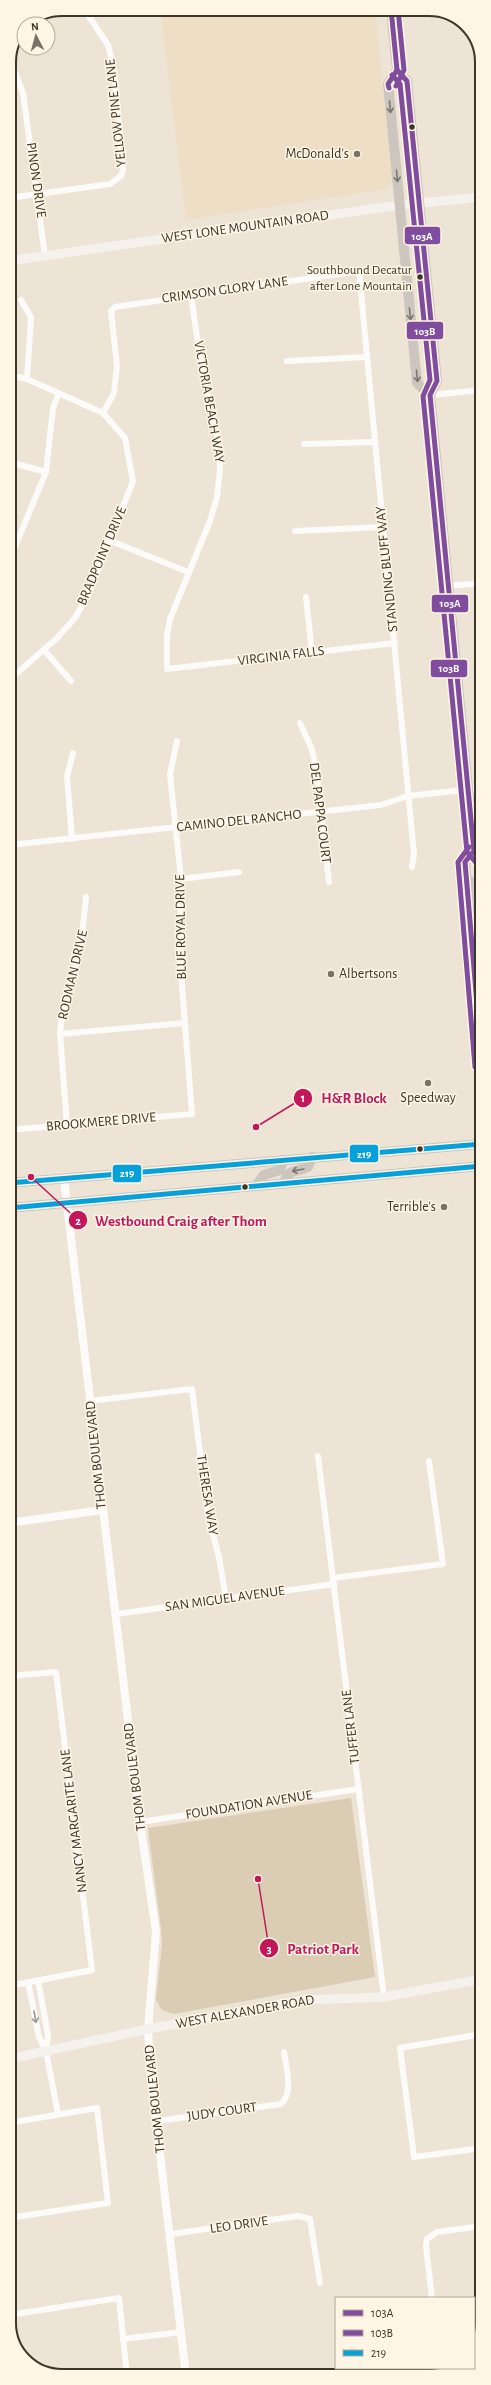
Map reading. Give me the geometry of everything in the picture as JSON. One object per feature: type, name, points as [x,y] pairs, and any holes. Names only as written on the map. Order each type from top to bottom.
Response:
[{"type":"main road","points":[[392,16],[397,70],[407,81],[437,381],[430,395],[447,586],[474,850],[465,862],[475,983]]},
{"type":"main road","points":[[397,70],[388,84],[418,383],[430,395]]},
{"type":"main road","name":"WEST LONE MOUNTAIN ROAD","points":[[16,261],[400,205],[475,198]]},
{"type":"main road","points":[[466,878],[475,885]]},
{"type":"main road","points":[[468,900],[475,910]]},
{"type":"main road","points":[[16,1182],[475,1145]]},
{"type":"main road","points":[[284,1183],[286,1175],[292,1170],[308,1167],[312,1157]]},
{"type":"main road","points":[[256,1186],[264,1175],[280,1170],[283,1160]]},
{"type":"main road","points":[[16,1207],[475,1167]]},
{"type":"main road","name":"WEST ALEXANDER ROAD","points":[[16,2057],[148,2029],[305,2000],[384,1998],[475,1980]]},
{"type":"street","name":"YELLOW PINE LANE","points":[[38,194],[110,184],[121,176],[123,170],[114,68],[108,45],[89,16]]},
{"type":"street","name":"PINON DRIVE","points":[[16,75],[23,93],[46,256]]},
{"type":"street","points":[[16,197],[38,194]]},
{"type":"street","name":"CRIMSON GLORY LANE","points":[[103,414],[114,393],[117,366],[111,311],[115,306],[359,271]]},
{"type":"street","name":"STANDING BLUFF WAY","points":[[359,271],[414,854],[412,867]]},
{"type":"street","name":"VICTORIA BEACH WAY","points":[[167,669],[167,635],[170,619],[215,503],[220,470],[219,445],[201,365],[191,295]]},
{"type":"street","points":[[21,300],[31,317],[27,379]]},
{"type":"street","points":[[287,361],[367,357]]},
{"type":"street","name":"BRADPOINT DRIVE","points":[[16,377],[27,379],[103,414],[116,426],[125,438],[133,481],[90,593],[76,618],[44,650],[16,674]]},
{"type":"street","points":[[430,395],[475,391]]},
{"type":"street","points":[[16,544],[46,472],[53,408],[59,393]]},
{"type":"street","points":[[304,444],[375,442]]},
{"type":"street","points":[[16,464],[46,472]]},
{"type":"street","points":[[295,531],[383,527]]},
{"type":"street","points":[[111,541],[188,572]]},
{"type":"street","points":[[447,586],[475,584]]},
{"type":"street","points":[[306,597],[312,653]]},
{"type":"street","name":"VIRGINIA FALLS","points":[[167,669],[394,643]]},
{"type":"street","points":[[44,650],[71,681]]},
{"type":"street","name":"DEL PAPPA COURT","points":[[300,723],[311,747],[316,766],[329,882]]},
{"type":"street","name":"BLUE ROYAL DRIVE","points":[[177,741],[170,774],[181,879],[180,960],[192,1114]]},
{"type":"street","points":[[72,839],[67,777],[73,753]]},
{"type":"street","name":"CAMINO DEL RANCHO","points":[[16,845],[381,805],[408,796],[475,789]]},
{"type":"street","points":[[181,879],[239,872]]},
{"type":"street","name":"RODMAN DRIVE","points":[[67,1125],[60,1034],[62,1013],[81,946],[86,897]]},
{"type":"street","points":[[60,1034],[184,1023]]},
{"type":"street","name":"BROOKMERE DRIVE","points":[[16,1129],[192,1114]]},
{"type":"street","name":"THOM BOULEVARD","points":[[64,1179],[140,1822],[156,1932],[148,2029],[185,2369]]},
{"type":"street","name":"THERESA WAY","points":[[90,1401],[192,1389],[208,1516],[219,1557],[226,1599]]},
{"type":"street","name":"TUFFER LANE","points":[[318,1456],[384,1998]]},
{"type":"street","name":"SAN MIGUEL AVENUE","points":[[116,1614],[226,1599],[443,1564],[429,1461]]},
{"type":"street","points":[[16,1522],[102,1510]]},
{"type":"street","name":"NANCY MARGARITE LANE","points":[[16,1675],[56,1672],[92,1970],[38,1980]]},
{"type":"street","name":"FOUNDATION AVENUE","points":[[140,1822],[358,1788]]},
{"type":"street","points":[[16,1985],[38,1980],[48,2036],[46,2051],[58,2114]]},
{"type":"street","points":[[28,1982],[38,2037],[46,2051]]},
{"type":"street","points":[[475,2035],[400,2048],[414,2157],[475,2149]]},
{"type":"street","name":"JUDY COURT","points":[[157,2120],[281,2104],[286,2099],[288,2089],[284,2052]]},
{"type":"street","points":[[16,2122],[97,2108],[108,2203],[16,2217]]},
{"type":"street","name":"LEO DRIVE","points":[[171,2234],[298,2216],[310,2219],[320,2283]]},
{"type":"street","points":[[432,2297],[426,2246],[430,2235],[437,2232],[475,2227]]},
{"type":"street","points":[[16,2314],[119,2298],[127,2369]]},
{"type":"street","points":[[124,2339],[182,2332]]},
{"type":"shaded area","points":[[161,16],[376,16],[392,178],[388,189],[186,220]]},
{"type":"shaded area","points":[[351,1798],[375,1977],[174,2014],[162,2010],[156,2000],[162,1944],[161,1929],[148,1828]]},
{"type":"transit line","name":"103A","points":[[389,88],[388,84],[397,70],[392,16]]},
{"type":"transit line","name":"103B","points":[[396,86],[404,70],[399,16]]},
{"type":"transit line","name":"103A","points":[[397,70],[407,81],[437,381],[430,395],[475,852]]},
{"type":"transit line","name":"103B","points":[[392,75],[400,84],[430,380],[423,396],[467,852],[475,862]]},
{"type":"transit line","name":"103B","points":[[469,847],[458,862],[475,1067]]},
{"type":"transit line","name":"103A","points":[[474,851],[465,862],[475,980]]},
{"type":"transit line","name":"219","points":[[16,1182],[475,1145]]},
{"type":"transit line","name":"219","points":[[16,1207],[475,1167]]},
{"type":"place","name":"McDonald's","points":[[357,154]]},
{"type":"place","name":"Southbound Decatur after Lone Mountain","points":[[420,277]]},
{"type":"place","name":"Albertsons","points":[[331,974]]},
{"type":"place","name":"Speedway","points":[[428,1083]]},
{"type":"place","name":"H&R Block","points":[[256,1127]]},
{"type":"place","name":"Westbound Craig after Thom","points":[[31,1177]]},
{"type":"place","name":"Terrible's","points":[[444,1207]]},
{"type":"place","name":"Patriot Park","points":[[258,1879]]}]
